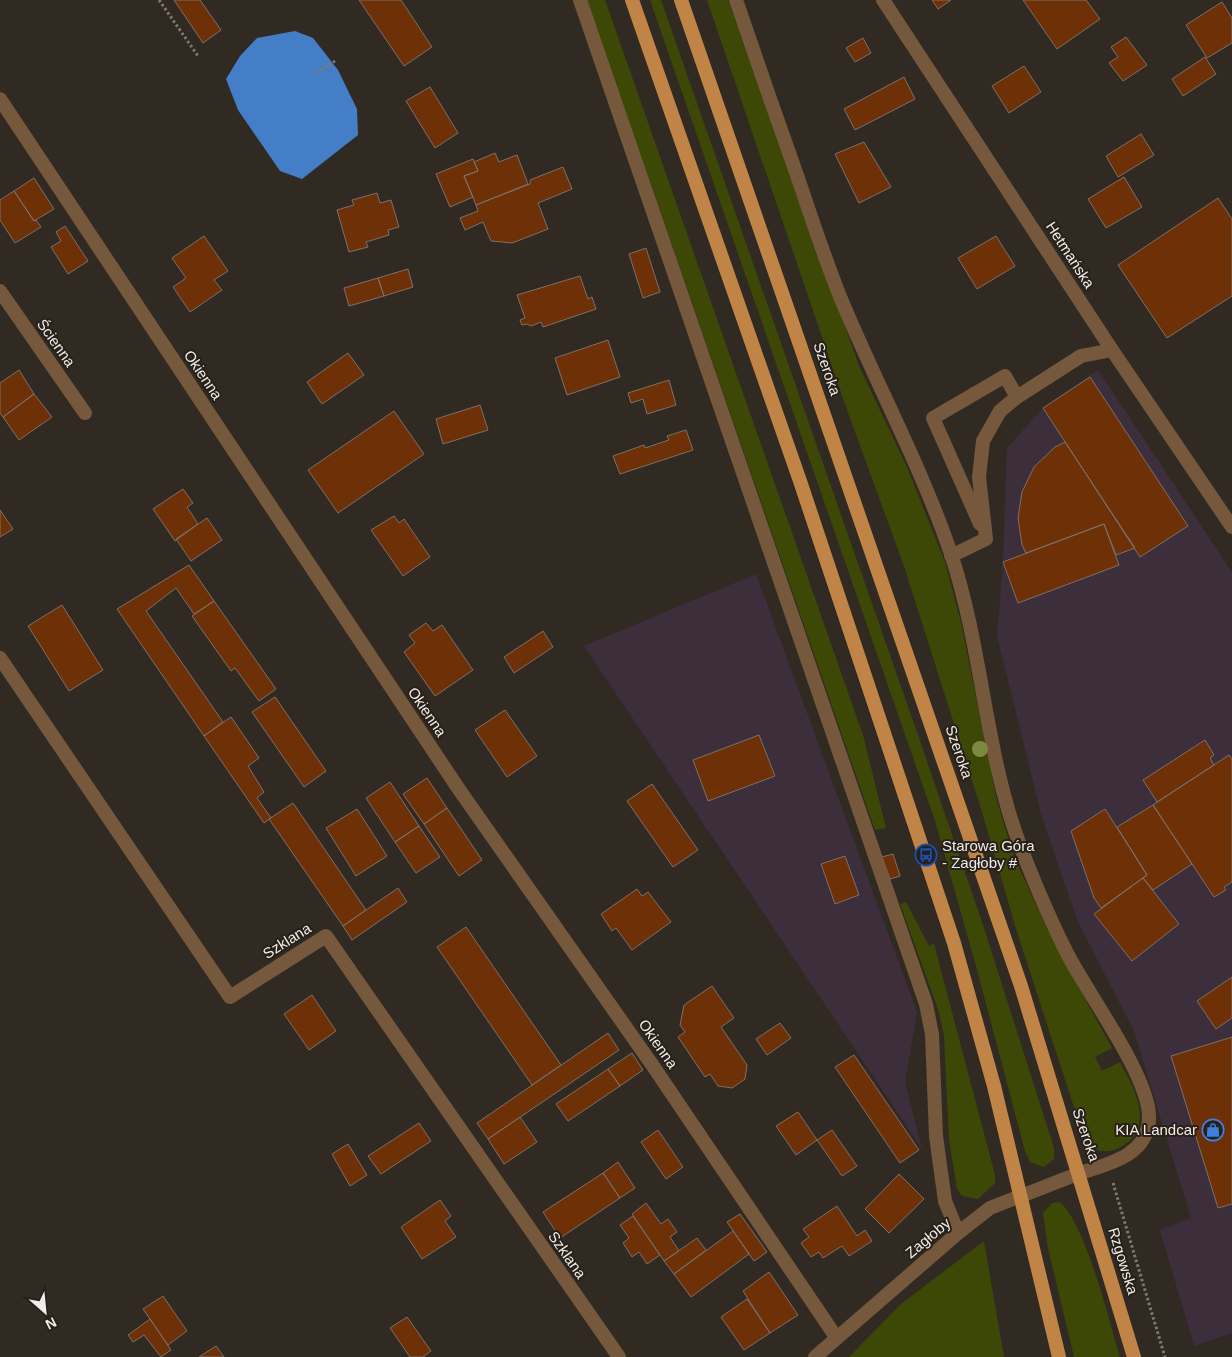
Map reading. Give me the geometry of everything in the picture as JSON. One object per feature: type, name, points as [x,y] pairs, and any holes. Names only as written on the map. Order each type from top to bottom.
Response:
[{"type":"main road","points":[[632,0],[800,481],[903,785],[977,1019],[1059,1357]]},
{"type":"main road","name":"Szeroka","points":[[681,0],[1015,968],[1080,1173]]},
{"type":"main road","name":"Rzgowska","points":[[1080,1173],[1134,1357]]},
{"type":"street","points":[[580,0],[926,1004],[932,1034],[936,1136],[945,1201],[958,1233]]},
{"type":"street","name":"Szeroka","points":[[736,0],[839,293],[926,490],[951,556],[976,652],[994,756],[1019,843],[1046,911],[1069,957],[1119,1043],[1147,1100],[1149,1118],[1144,1139],[1132,1152],[1107,1164],[1080,1173]]},
{"type":"street","name":"Hetmańska","points":[[883,0],[1112,350],[1232,527]]},
{"type":"street","name":"Okienna","points":[[0,99],[458,788],[653,1066],[836,1337]]},
{"type":"street","name":"Ścienna","points":[[0,291],[85,413]]},
{"type":"street","points":[[986,539],[978,477],[983,441],[1000,411],[1017,397],[1081,356],[1112,350]]},
{"type":"street","points":[[986,539],[933,418],[1005,376],[1017,397]]},
{"type":"street","points":[[951,556],[986,539]]},
{"type":"street","name":"Szklana","points":[[0,658],[230,997],[326,936],[618,1357]]},
{"type":"street","name":"Zagłoby","points":[[815,1357],[958,1233],[990,1208],[1080,1173]]},
{"type":"path","points":[[159,0],[198,56]]},
{"type":"path","points":[[316,73],[335,61]]},
{"type":"path","points":[[1107,1164],[1165,1357]]},
{"type":"shaded area","points":[[1098,370],[1232,572],[1232,1333],[1194,1346],[1160,1230],[1191,1218],[1134,1031],[1078,922],[1042,818],[997,636],[1003,562],[1007,448],[1043,408]]},
{"type":"shaded area","points":[[756,574],[917,1012],[905,1082],[922,1149],[584,646]]},
{"type":"green space","points":[[587,0],[605,0],[863,735],[886,828],[875,830]]},
{"type":"green space","points":[[650,0],[661,0],[984,928],[1054,1148],[1054,1159],[1044,1167],[1030,1162],[1025,1151],[935,821]]},
{"type":"green space","points":[[707,0],[728,0],[860,368],[907,467],[945,562],[961,622],[996,797],[1013,854],[1046,927],[1112,1048],[1095,1057],[1102,1071],[1120,1062],[1138,1102],[1140,1119],[1138,1128],[1134,1136],[1121,1147],[1104,1151],[1096,1150],[1084,1138],[1017,932],[982,812],[904,566],[847,410]]},
{"type":"green space","points":[[906,902],[929,946],[934,944],[995,1175],[995,1183],[978,1199],[962,1196],[957,1189],[949,1139],[944,1035],[938,1009],[900,904]]},
{"type":"green space","points":[[1060,1202],[1070,1214],[1088,1252],[1120,1357],[1074,1357],[1048,1248],[1043,1213],[1052,1203]]},
{"type":"green space","points":[[984,1241],[1004,1357],[849,1357],[901,1304]]},
{"type":"water","points":[[295,31],[313,38],[338,70],[357,109],[358,135],[302,179],[280,171],[238,110],[226,79],[240,56],[257,38]]},
{"type":"building","points":[[174,0],[200,0],[221,30],[203,43]]},
{"type":"building","points":[[359,0],[401,0],[432,47],[404,66]]},
{"type":"building","points":[[932,0],[951,0],[938,9]]},
{"type":"building","points":[[1023,0],[1086,0],[1100,19],[1057,49]]},
{"type":"building","points":[[1222,2],[1232,18],[1232,43],[1207,58],[1186,25]]},
{"type":"building","points":[[1126,37],[1147,65],[1123,81],[1109,63],[1118,57],[1111,47]]},
{"type":"building","points":[[863,38],[871,53],[855,62],[846,48]]},
{"type":"building","points":[[1205,57],[1216,74],[1183,96],[1172,79]]},
{"type":"building","points":[[1024,66],[1041,92],[1009,113],[992,86]]},
{"type":"building","points":[[904,77],[915,99],[855,130],[844,109]]},
{"type":"building","points":[[430,87],[458,133],[435,148],[406,101]]},
{"type":"building","points":[[1141,134],[1154,155],[1118,177],[1106,156]]},
{"type":"building","points":[[864,142],[891,187],[859,203],[835,154]]},
{"type":"building","points":[[495,153],[499,162],[517,155],[528,184],[476,205],[464,176],[478,171],[474,162]]},
{"type":"building","points":[[473,159],[478,171],[464,176],[473,197],[450,207],[436,174]]},
{"type":"building","points":[[563,167],[572,189],[538,203],[548,229],[512,243],[491,241],[483,222],[465,230],[460,218],[478,211],[476,205],[530,184],[530,180]]},
{"type":"building","points":[[1124,177],[1142,207],[1106,228],[1088,199]]},
{"type":"building","points":[[34,178],[54,209],[34,221],[14,191]]},
{"type":"building","points":[[14,191],[34,221],[36,220],[41,227],[15,243],[0,220],[0,200]]},
{"type":"building","points":[[377,193],[380,203],[391,200],[399,227],[388,230],[389,235],[366,242],[368,247],[349,252],[337,210],[354,205],[352,200]]},
{"type":"building","points":[[1218,198],[1232,219],[1232,296],[1167,338],[1118,265]]},
{"type":"building","points":[[65,226],[88,261],[68,274],[51,247],[61,241],[56,232]]},
{"type":"building","points":[[204,236],[228,271],[214,280],[222,290],[190,312],[173,287],[186,278],[172,258]]},
{"type":"building","points":[[996,236],[1015,266],[977,289],[958,258]]},
{"type":"building","points":[[646,248],[660,292],[643,298],[629,254]]},
{"type":"building","points":[[408,269],[413,287],[384,296],[378,278]]},
{"type":"building","points":[[580,276],[588,299],[592,297],[596,309],[543,327],[541,322],[531,326],[527,324],[522,325],[520,320],[525,318],[517,295]]},
{"type":"building","points":[[378,278],[384,296],[349,306],[344,288]]},
{"type":"building","points":[[608,340],[620,377],[567,395],[555,358]]},
{"type":"building","points":[[348,353],[364,375],[322,404],[307,382]]},
{"type":"building","points":[[19,370],[34,394],[3,417],[0,413],[0,383]]},
{"type":"building","points":[[1090,377],[1188,526],[1140,557],[1043,408]]},
{"type":"building","points":[[669,380],[676,405],[647,414],[643,399],[631,403],[628,393]]},
{"type":"building","points":[[34,394],[52,417],[19,440],[3,417]]},
{"type":"building","points":[[480,405],[488,430],[443,444],[436,419]]},
{"type":"building","points":[[394,411],[424,454],[338,513],[308,470]]},
{"type":"building","points":[[686,430],[693,450],[620,474],[613,456],[644,445],[645,448],[669,440],[667,436]]},
{"type":"building","points":[[1065,442],[1135,548],[1116,555],[1104,524],[1026,553],[1022,545],[1018,518],[1022,492],[1034,467],[1055,447]]},
{"type":"building","points":[[183,489],[193,503],[187,507],[198,524],[175,541],[153,509]]},
{"type":"building","points":[[0,510],[13,529],[0,537]]},
{"type":"building","points":[[394,516],[399,523],[404,519],[430,557],[403,576],[371,530]]},
{"type":"building","points":[[207,518],[222,540],[191,561],[176,539]]},
{"type":"building","points":[[1104,524],[1119,565],[1018,603],[1003,562]]},
{"type":"building","points":[[189,565],[214,601],[194,614],[176,588],[146,611],[223,722],[204,736],[117,609]]},
{"type":"building","points":[[214,601],[276,689],[259,701],[235,668],[231,671],[192,616]]},
{"type":"building","points":[[62,605],[103,670],[69,691],[28,626]]},
{"type":"building","points":[[426,623],[433,631],[442,625],[473,670],[435,696],[404,652],[415,643],[409,635]]},
{"type":"building","points":[[543,631],[553,647],[514,673],[504,657]]},
{"type":"building","points":[[275,697],[326,771],[304,787],[252,712]]},
{"type":"building","points":[[505,710],[537,756],[507,777],[475,730]]},
{"type":"building","points":[[231,717],[259,758],[248,766],[264,792],[257,798],[271,818],[264,823],[204,736]]},
{"type":"building","points":[[759,735],[775,776],[708,801],[693,760]]},
{"type":"building","points":[[1205,740],[1214,755],[1210,758],[1214,765],[1157,802],[1143,780]]},
{"type":"building","points":[[1229,755],[1232,759],[1232,882],[1224,887],[1226,890],[1214,897],[1153,805]]},
{"type":"building","points":[[427,778],[447,808],[424,824],[403,794]]},
{"type":"building","points":[[390,782],[419,826],[395,842],[366,798]]},
{"type":"building","points":[[652,784],[698,850],[673,867],[627,801]]},
{"type":"building","points":[[293,803],[366,910],[343,926],[269,819]]},
{"type":"building","points":[[1153,805],[1192,864],[1153,890],[1143,878],[1147,875],[1117,827]]},
{"type":"building","points":[[447,808],[482,860],[459,876],[424,824]]},
{"type":"building","points":[[357,809],[387,856],[356,876],[326,828]]},
{"type":"building","points":[[1105,809],[1147,875],[1101,908],[1094,898],[1071,831]]},
{"type":"building","points":[[419,826],[440,857],[416,873],[395,842]]},
{"type":"building","points":[[893,854],[900,876],[890,879],[882,857]]},
{"type":"building","points":[[845,856],[859,895],[835,904],[821,864]]},
{"type":"building","points":[[1143,878],[1179,924],[1132,961],[1094,914]]},
{"type":"building","points":[[398,888],[407,902],[352,940],[343,926]]},
{"type":"building","points":[[637,889],[642,896],[648,892],[671,922],[632,950],[616,928],[612,931],[601,914]]},
{"type":"building","points":[[466,927],[561,1065],[532,1085],[437,947]]},
{"type":"building","points":[[1232,977],[1232,1018],[1216,1029],[1197,1001]]},
{"type":"building","points":[[712,986],[734,1018],[721,1027],[747,1065],[745,1079],[732,1088],[718,1086],[710,1074],[705,1077],[678,1037],[685,1032],[680,1025],[684,1005]]},
{"type":"building","points":[[312,995],[336,1031],[309,1050],[284,1014]]},
{"type":"building","points":[[780,1023],[791,1038],[767,1055],[756,1039]]},
{"type":"building","points":[[608,1033],[619,1050],[488,1139],[477,1123]]},
{"type":"building","name":"KIA Landcar","points":[[1232,1037],[1232,1204],[1218,1208],[1171,1056]]},
{"type":"building","points":[[632,1053],[643,1070],[620,1086],[608,1069]]},
{"type":"building","points":[[854,1055],[919,1150],[900,1163],[835,1067]]},
{"type":"building","points":[[608,1069],[620,1086],[568,1121],[556,1104]]},
{"type":"building","points":[[798,1112],[817,1140],[796,1155],[776,1126]]},
{"type":"building","points":[[520,1117],[537,1142],[504,1164],[488,1139]]},
{"type":"building","points":[[419,1123],[431,1141],[381,1174],[368,1156]]},
{"type":"building","points":[[658,1130],[683,1167],[666,1179],[641,1142]]},
{"type":"building","points":[[832,1130],[857,1166],[842,1176],[817,1140]]},
{"type":"building","points":[[348,1144],[367,1175],[350,1186],[332,1154]]},
{"type":"building","points":[[618,1162],[635,1188],[620,1198],[603,1173]]},
{"type":"building","points":[[603,1173],[620,1198],[560,1238],[543,1212]]},
{"type":"building","points":[[899,1174],[924,1199],[889,1233],[865,1209]]},
{"type":"building","points":[[440,1200],[451,1216],[445,1221],[456,1237],[422,1259],[401,1227]]},
{"type":"building","points":[[646,1203],[661,1224],[668,1219],[677,1232],[670,1237],[679,1251],[664,1261],[632,1214]]},
{"type":"building","points":[[837,1206],[857,1236],[865,1230],[872,1241],[849,1256],[842,1246],[823,1258],[819,1252],[811,1257],[801,1243],[809,1237],[803,1229]]},
{"type":"building","points":[[740,1214],[767,1252],[754,1261],[727,1222]]},
{"type":"building","points":[[633,1216],[660,1255],[647,1264],[639,1252],[632,1257],[623,1243],[629,1238],[620,1225]]},
{"type":"building","points":[[733,1231],[749,1254],[691,1297],[674,1274]]},
{"type":"building","points":[[697,1238],[706,1250],[674,1274],[664,1261]]},
{"type":"building","points":[[769,1272],[798,1315],[770,1333],[743,1291]]},
{"type":"building","points":[[163,1296],[187,1331],[168,1345],[143,1309]]},
{"type":"building","points":[[747,1299],[770,1333],[744,1350],[721,1317]]},
{"type":"building","points":[[407,1317],[431,1351],[423,1357],[410,1357],[390,1328]]},
{"type":"building","points":[[150,1319],[171,1350],[161,1357],[144,1335],[133,1342],[128,1335]]},
{"type":"building","points":[[216,1346],[224,1357],[199,1357]]},
{"type":"place","name":"Starowa Góra - Zagłoby #","points":[[926,855]]},
{"type":"place","name":"KIA Landcar","points":[[1213,1130]]}]
